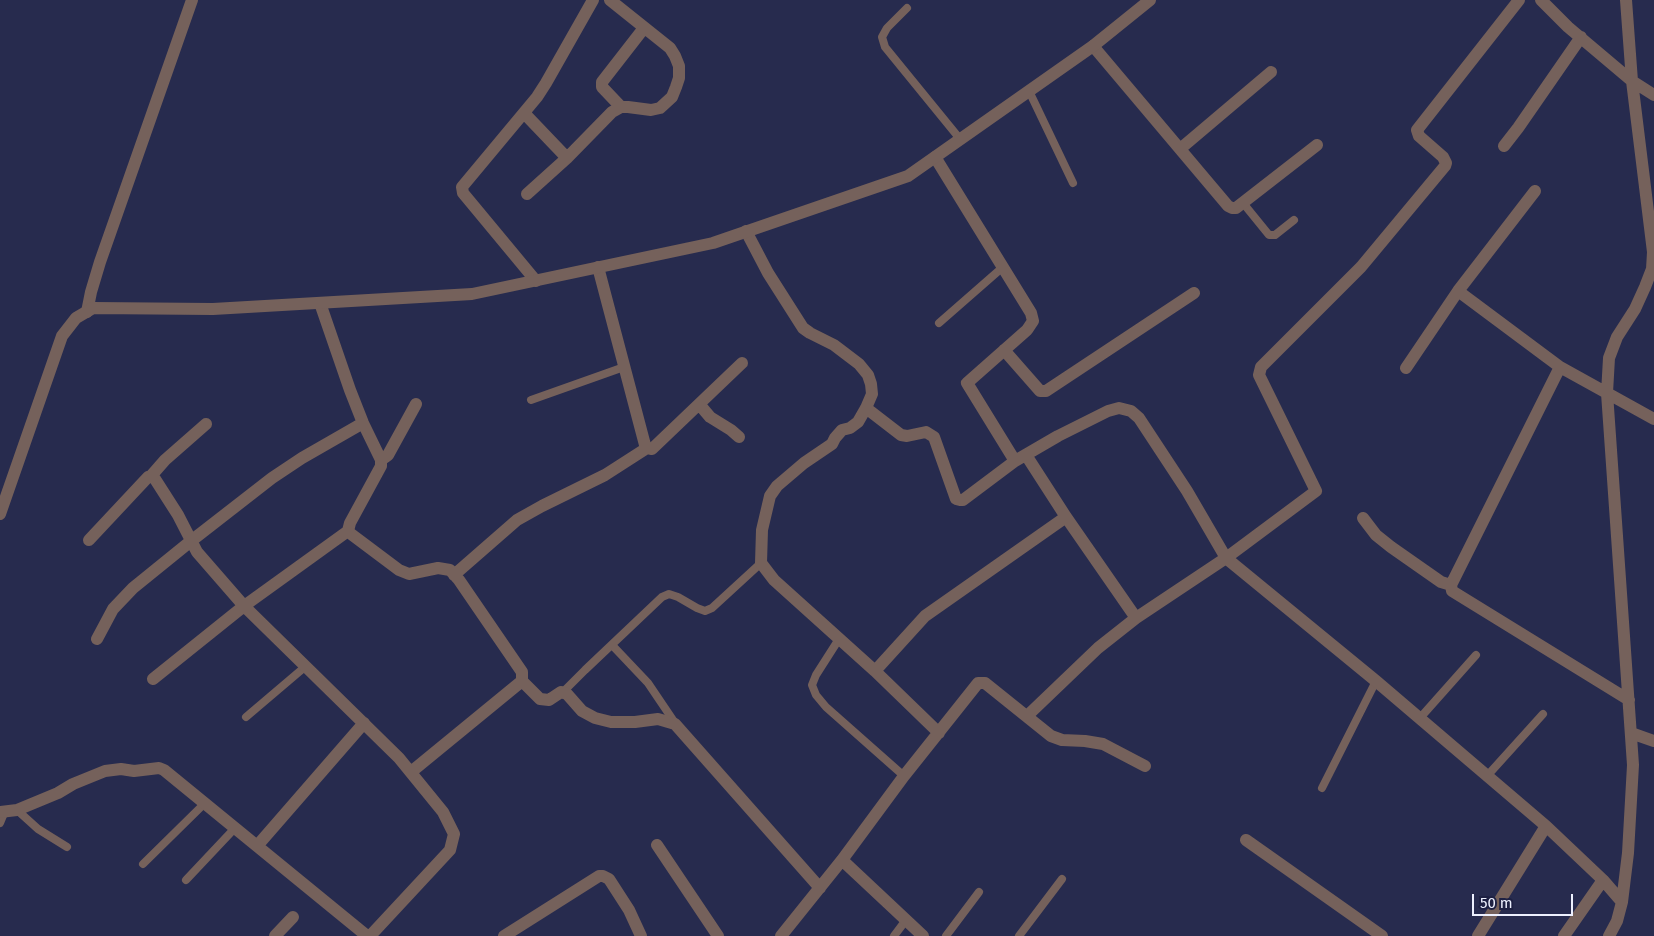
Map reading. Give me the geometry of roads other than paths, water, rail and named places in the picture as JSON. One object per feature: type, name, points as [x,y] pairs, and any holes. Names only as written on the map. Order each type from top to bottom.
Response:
[{"type":"street","points":[[87,312],[100,262],[192,0]]},
{"type":"street","points":[[536,281],[462,190],[464,184],[524,113],[546,83],[593,0]]},
{"type":"street","points":[[527,194],[567,158],[612,112],[628,107],[651,110],[660,108],[672,97],[679,78],[679,66],[670,48],[610,0]]},
{"type":"street","points":[[0,514],[62,336],[76,318],[93,308],[213,309],[472,294],[713,243],[908,176],[1093,46],[1150,0]]},
{"type":"street","points":[[1027,716],[1098,648],[1136,618],[1226,558],[1316,491],[1259,375],[1261,367],[1361,267],[1445,166],[1446,163],[1443,157],[1419,136],[1417,130],[1519,0]]},
{"type":"street","points":[[1542,0],[1632,81],[1654,95]]},
{"type":"street","points":[[1609,936],[1617,921],[1622,902],[1628,853],[1633,775],[1607,393],[1609,358],[1617,337],[1635,308],[1650,290],[1653,252],[1632,81],[1626,0]]},
{"type":"street","points":[[620,108],[602,87],[602,82],[644,28]]},
{"type":"street","points":[[1504,146],[1581,37]]},
{"type":"street","points":[[1093,46],[1228,206],[1236,208],[1317,145]]},
{"type":"street","points":[[1180,149],[1271,72]]},
{"type":"street","points":[[524,113],[567,158]]},
{"type":"street","points":[[935,157],[1031,314],[1032,322],[1027,330],[967,383],[1020,458],[1066,517],[1136,618]]},
{"type":"street","points":[[1406,368],[1458,291],[1535,190]]},
{"type":"street","points":[[746,231],[768,273],[803,328],[810,334],[834,345],[859,364],[868,375],[872,394],[858,422],[850,428],[842,430],[832,444],[804,463],[777,486],[770,496],[762,530],[761,563],[774,580],[875,671],[939,733]]},
{"type":"street","points":[[598,267],[647,448]]},
{"type":"street","points":[[1458,291],[1560,367],[1654,418]]},
{"type":"street","points":[[1004,350],[1040,391],[1046,391],[1194,293]]},
{"type":"street","points":[[153,679],[244,606],[348,531],[350,523],[381,466],[381,460],[363,423],[338,358],[320,303]]},
{"type":"street","points":[[454,575],[517,520],[605,475],[647,448],[652,449],[742,363]]},
{"type":"street","points":[[1560,367],[1451,585],[1452,591],[1629,700]]},
{"type":"street","points":[[381,460],[388,455],[416,404]]},
{"type":"street","points":[[699,404],[710,417],[739,437]]},
{"type":"street","points":[[866,408],[901,435],[907,436],[926,432],[934,437],[956,498],[960,500],[963,500],[1020,458],[1108,411],[1119,408],[1131,411],[1139,418],[1182,483],[1226,558],[1376,681],[1546,826],[1603,880],[1622,902]]},
{"type":"street","points":[[97,639],[113,609],[133,588],[191,540],[272,478],[302,458],[363,423]]},
{"type":"street","points":[[89,540],[166,460],[206,424]]},
{"type":"street","points":[[5,814],[58,793],[73,784],[105,771],[121,769],[134,771],[153,767],[164,770],[369,936],[450,850],[454,834],[443,812],[420,786],[411,772],[364,723],[244,606],[197,552],[178,515],[155,479],[151,476]]},
{"type":"street","points":[[875,671],[924,616],[1066,517]]},
{"type":"street","points":[[1363,518],[1376,534],[1391,547],[1441,582],[1451,585]]},
{"type":"street","points":[[348,531],[409,574],[438,568],[450,570],[521,668],[522,680],[411,772]]},
{"type":"street","points":[[522,680],[540,699],[549,700],[563,692],[582,711],[595,718],[611,722],[635,722],[658,719],[675,724],[820,888]]},
{"type":"street","points":[[781,936],[842,860],[904,776],[980,682],[985,683],[1051,736],[1062,740],[1103,744],[1145,766]]},
{"type":"street","points":[[258,846],[364,723]]},
{"type":"street","points":[[1631,733],[1654,741]]},
{"type":"street","points":[[1478,936],[1546,826]]},
{"type":"street","points":[[1246,840],[1382,936]]},
{"type":"street","points":[[657,845],[718,936]]},
{"type":"street","points":[[842,860],[923,936]]},
{"type":"street","points":[[504,936],[599,876],[603,876],[609,879],[630,910],[641,936]]},
{"type":"street","points":[[1564,936],[1603,880]]},
{"type":"street","points":[[275,936],[293,917]]},
{"type":"lane","points":[[907,8],[887,28],[882,37],[885,47],[960,139]]},
{"type":"lane","points":[[1029,91],[1073,183]]},
{"type":"lane","points":[[1243,203],[1269,235],[1275,235],[1294,220]]},
{"type":"lane","points":[[938,323],[1003,267]]},
{"type":"lane","points":[[531,400],[624,367]]},
{"type":"lane","points":[[563,692],[662,597],[669,594],[705,611],[712,608],[761,563]]},
{"type":"lane","points":[[839,639],[816,675],[812,685],[816,695],[826,707],[904,776]]},
{"type":"lane","points":[[612,645],[648,683],[675,724]]},
{"type":"lane","points":[[1420,718],[1476,655]]},
{"type":"lane","points":[[246,717],[306,666]]},
{"type":"lane","points":[[1322,788],[1376,681]]},
{"type":"lane","points":[[1488,776],[1543,714]]},
{"type":"lane","points":[[143,864],[205,803]]},
{"type":"lane","points":[[5,814],[67,846]]},
{"type":"lane","points":[[186,880],[235,828]]},
{"type":"lane","points":[[1019,936],[1062,879]]},
{"type":"lane","points":[[946,936],[979,892]]},
{"type":"lane","points":[[894,936],[906,920]]}]
